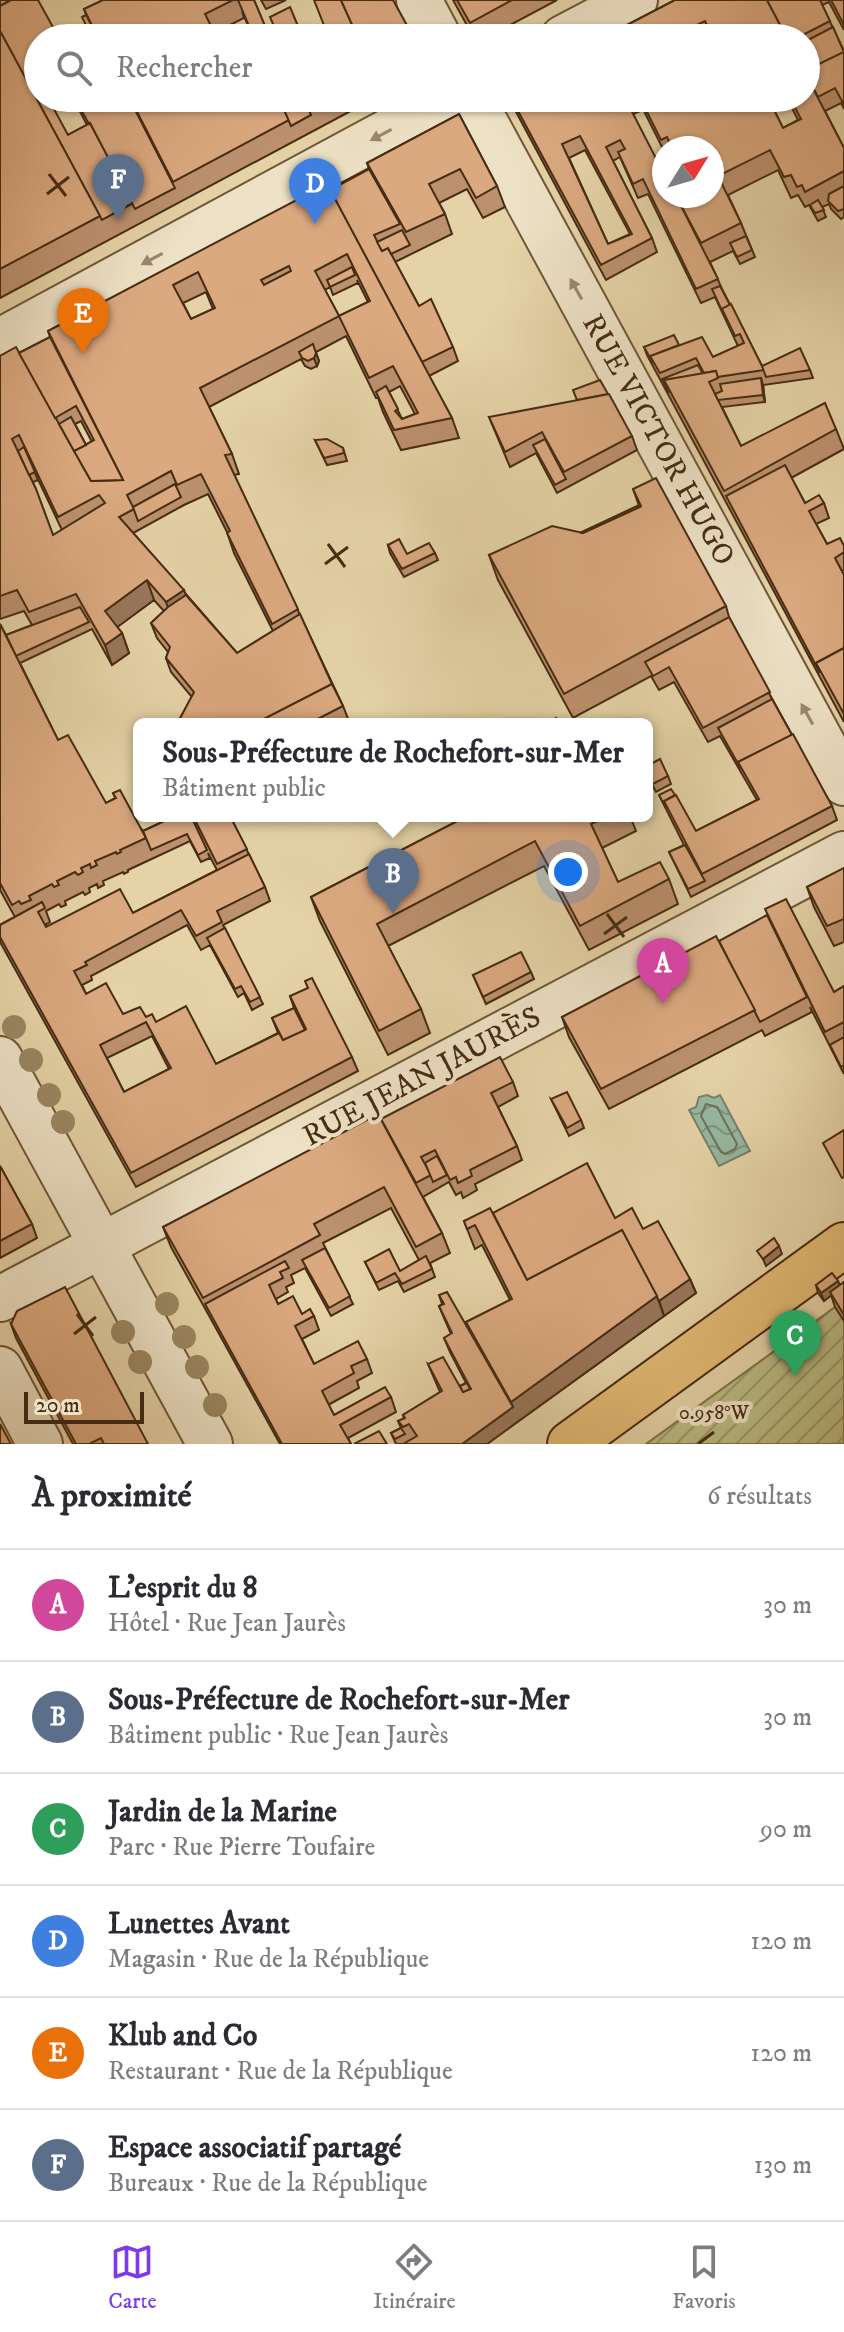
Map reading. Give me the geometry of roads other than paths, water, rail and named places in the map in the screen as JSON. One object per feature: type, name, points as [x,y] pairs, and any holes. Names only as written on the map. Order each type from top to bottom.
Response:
[{"type":"main road","points":[[570,1444],[844,1245]]},
{"type":"street","points":[[419,0],[432,24]]},
{"type":"street","points":[[590,24],[635,0]]},
{"type":"street","points":[[0,341],[424,112]]},
{"type":"street","name":"RUE VICTOR HUGO","points":[[480,112],[844,783]]},
{"type":"street","name":"RUE JEAN JAURÈS","points":[[0,1299],[844,854]]},
{"type":"street","points":[[0,1059],[210,1444]]},
{"type":"street","points":[[0,1369],[40,1444]]},
{"type":"water","points":[[707,1095],[714,1098],[720,1095],[750,1151],[719,1166],[689,1110],[696,1107],[699,1097]]},
{"type":"place","name":"Espace associatif partagé","points":[[118,220]]},
{"type":"place","name":"Lunettes Avant","points":[[315,224]]},
{"type":"place","name":"Klub and Co","points":[[83,354]]},
{"type":"place","name":"Sous-Préfecture de Rochefort-sur-Mer","points":[[393,914]]},
{"type":"place","name":"L'esprit du 8","points":[[663,1004]]},
{"type":"place","name":"Jardin de la Marine","points":[[795,1376]]}]
